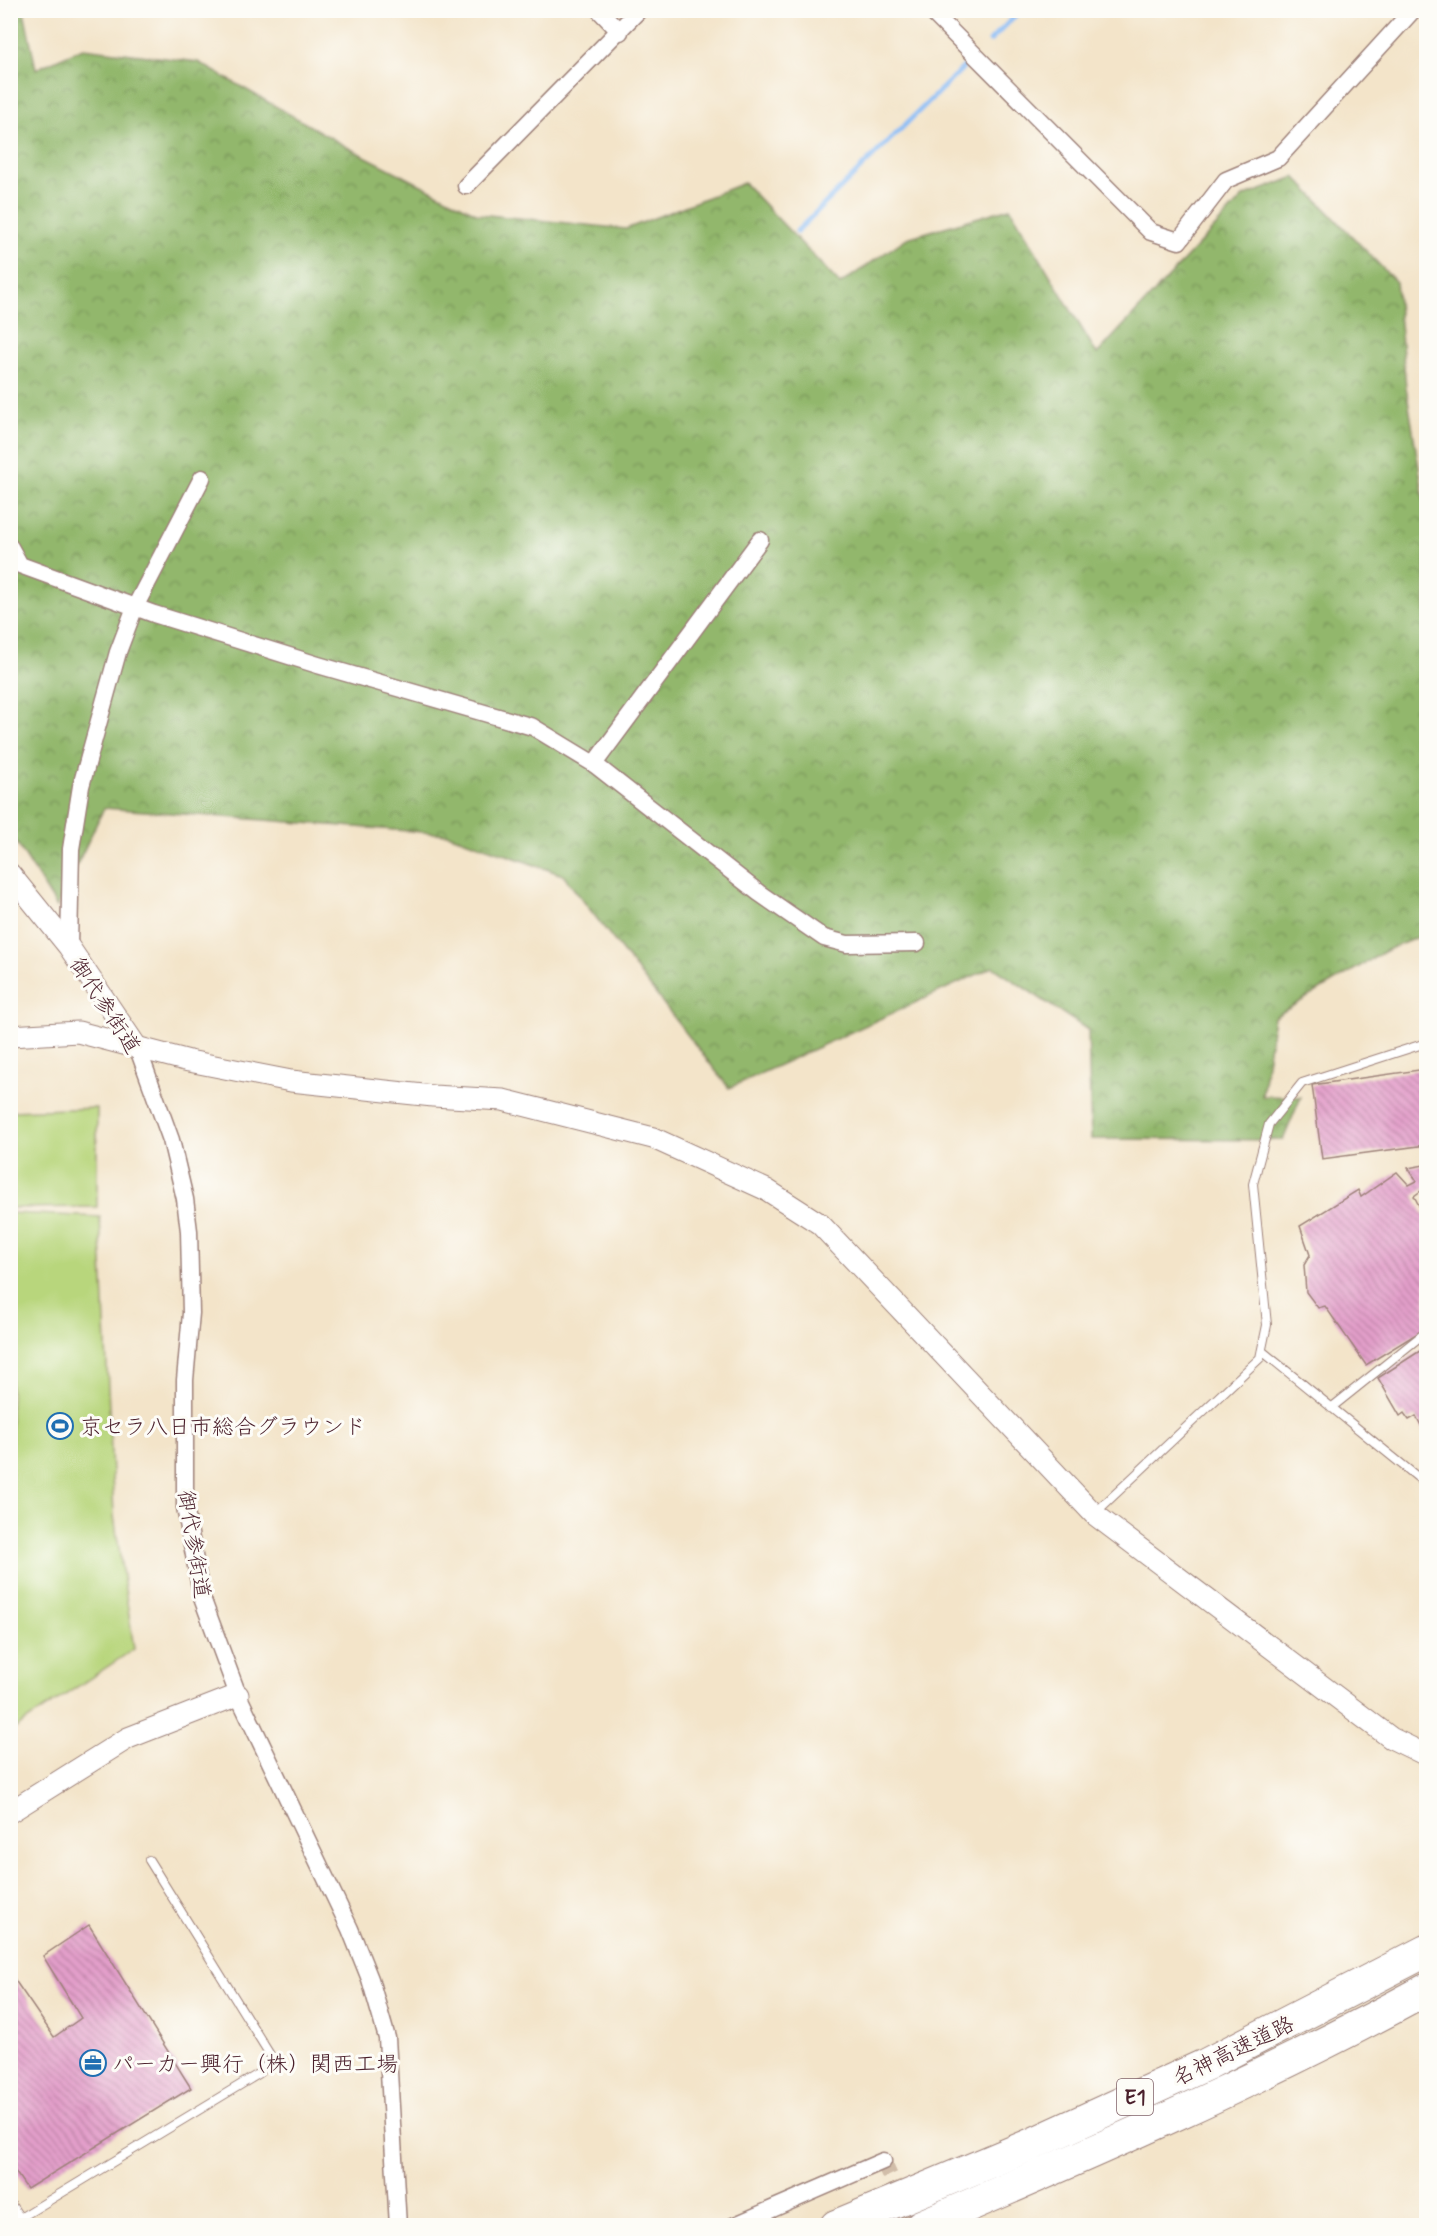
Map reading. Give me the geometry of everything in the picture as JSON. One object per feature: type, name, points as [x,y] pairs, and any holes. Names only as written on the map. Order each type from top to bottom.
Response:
[{"type":"highway","name":"名神高速道路","points":[[836,2226],[1030,2145],[1205,2065],[1426,1951]]},
{"type":"highway","name":"名神高速道路","points":[[921,2226],[1220,2095],[1426,1990]]},
{"type":"street","points":[[599,10],[620,32]]},
{"type":"street","points":[[466,186],[620,32],[639,10]]},
{"type":"street","points":[[930,10],[1151,232],[1179,241],[1226,180],[1278,158],[1413,10]]},
{"type":"street","points":[[69,947],[71,849],[81,786],[118,652],[135,607],[202,478]]},
{"type":"street","points":[[594,764],[760,540]]},
{"type":"street","points":[[10,547],[20,564],[135,607],[318,665],[533,727],[594,764],[759,893],[824,938],[848,944],[917,943]]},
{"type":"street","name":"御代参街道","points":[[10,874],[69,947],[138,1049],[171,1140],[185,1199],[189,1231],[191,1313],[185,1380],[185,1507],[202,1598],[238,1695],[350,1929],[370,1979],[387,2038],[398,2226]]},
{"type":"street","points":[[10,1036],[78,1032],[138,1049],[291,1081],[433,1096],[503,1100],[653,1138],[767,1190],[820,1224],[1094,1514],[1391,1738],[1426,1755]]},
{"type":"street","points":[[10,1812],[128,1738],[238,1695]]},
{"type":"street","points":[[733,2226],[883,2161]]},
{"type":"lane","points":[[1094,1514],[1260,1358],[1268,1324],[1253,1184],[1269,1124],[1302,1083],[1426,1043]]},
{"type":"lane","points":[[1331,1408],[1426,1332]]},
{"type":"lane","points":[[1262,1352],[1426,1484]]},
{"type":"lane","points":[[10,2203],[20,2218],[260,2073],[272,2058],[149,1860]]},
{"type":"green space","points":[[11,11],[24,11],[36,69],[83,48],[198,62],[347,147],[478,214],[626,229],[744,183],[840,284],[907,238],[1010,208],[1097,354],[1243,197],[1295,177],[1396,282],[1406,387],[1426,512],[1426,934],[1389,949],[1274,1017],[1262,1096],[1301,1097],[1283,1140],[1091,1139],[1088,1030],[993,967],[729,1088],[563,875],[448,834],[104,808],[57,907],[11,834]]},
{"type":"green space","points":[[97,1108],[97,1207],[11,1208],[11,1111]]},
{"type":"green space","name":"京セラ八日市総合グラウンド","points":[[11,1213],[100,1217],[114,1516],[134,1649],[11,1731]]},
{"type":"building","points":[[1426,1069],[1426,1145],[1322,1159],[1312,1085]]},
{"type":"building","points":[[1424,1165],[1426,1192],[1425,1188],[1414,1196],[1426,1219],[1426,1328],[1366,1365],[1325,1306],[1318,1308],[1306,1292],[1304,1265],[1310,1255],[1300,1226],[1358,1190],[1361,1197],[1397,1172],[1409,1185],[1417,1181],[1408,1168]]},
{"type":"building","points":[[1426,1347],[1426,1435],[1416,1416],[1409,1420],[1404,1413],[1400,1416],[1378,1378]]},
{"type":"building","name":"パーカー興行（株）関西工場","points":[[89,1925],[191,2088],[27,2189],[10,2164],[10,1973],[54,2037],[81,2018],[43,1956]]},
{"type":"waterway","points":[[990,41],[1021,10]]},
{"type":"waterway","points":[[797,231],[971,60]]},
{"type":"tunnel","points":[[883,2161],[913,2226]]},
{"type":"place","name":"京セラ八日市総合グラウンド","points":[[60,1426]]},
{"type":"place","name":"パーカー興行（株）関西工場","points":[[93,2063]]}]
